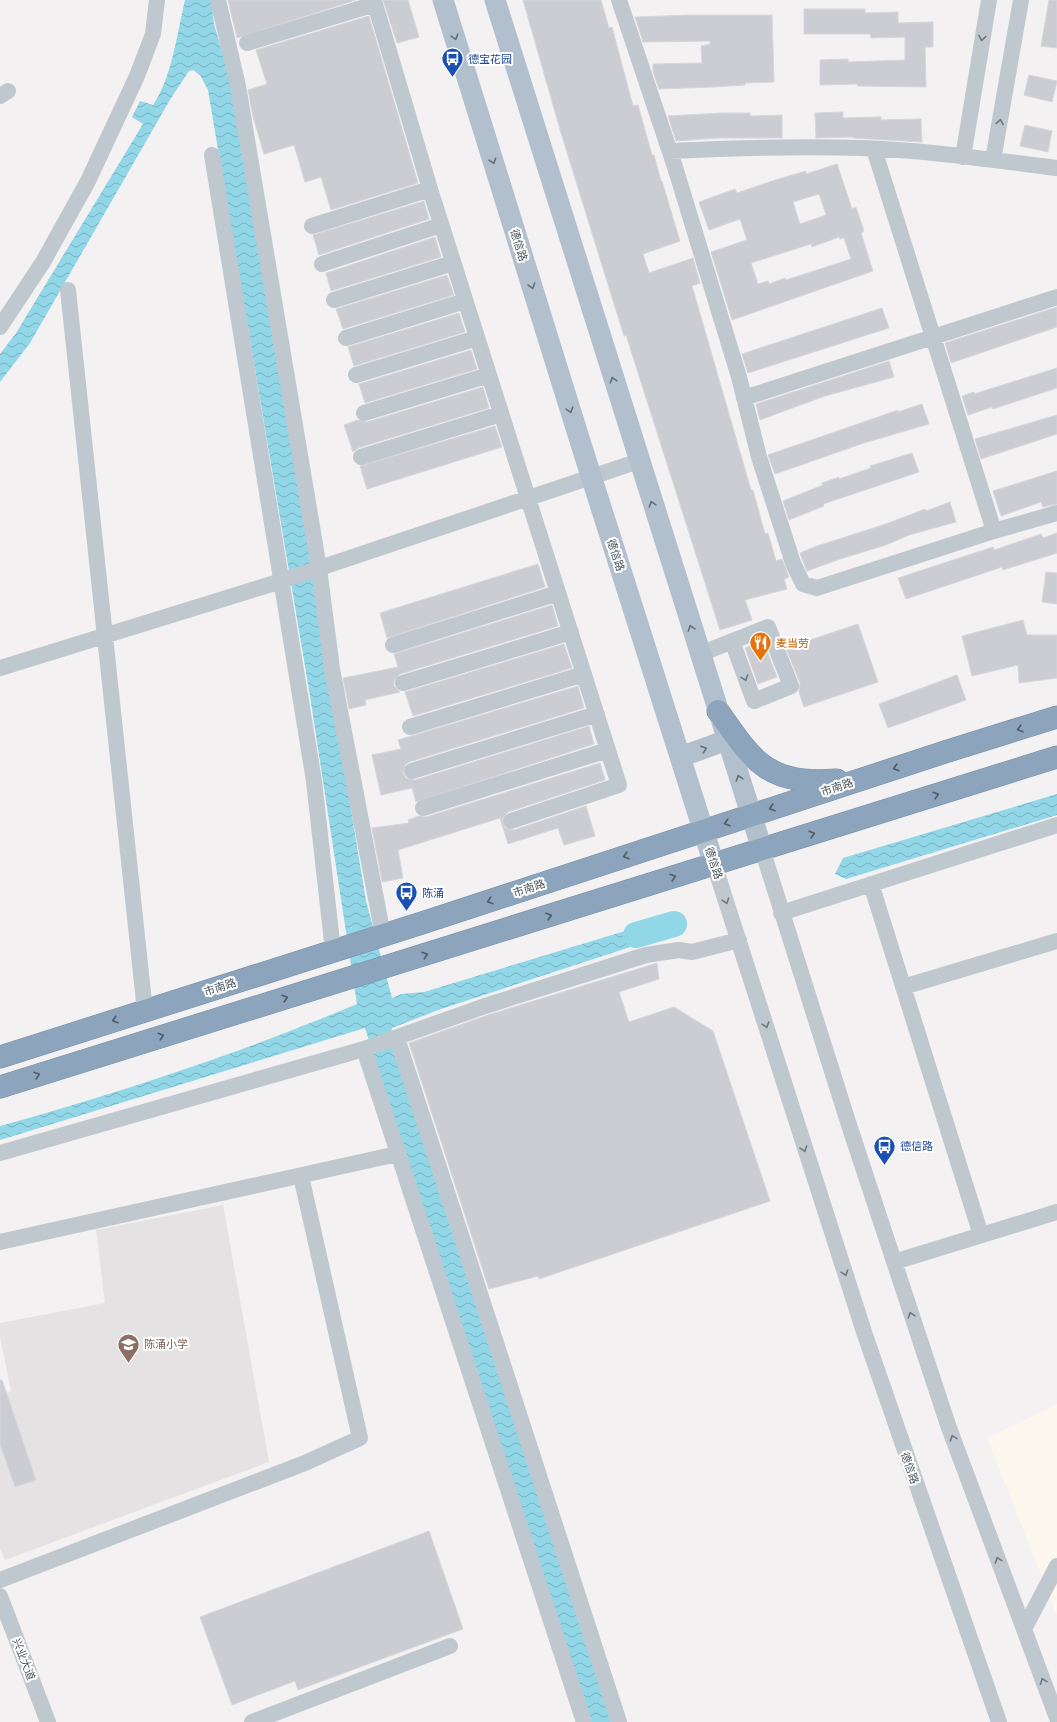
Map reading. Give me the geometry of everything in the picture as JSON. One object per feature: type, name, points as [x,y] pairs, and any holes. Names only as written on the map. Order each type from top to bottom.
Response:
[{"type":"highway","points":[[718,711],[746,751],[770,771],[793,778],[814,782],[864,779]]},
{"type":"highway","name":"市南路","points":[[0,1057],[381,936],[1057,717]]},
{"type":"highway","points":[[0,1087],[1057,758]]},
{"type":"main road","name":"德信路","points":[[443,0],[714,864]]},
{"type":"main road","points":[[495,0],[638,461],[762,850]]},
{"type":"main road","points":[[680,757],[727,740]]},
{"type":"street","points":[[0,327],[43,262],[88,181],[137,76],[152,34],[157,0]]},
{"type":"street","points":[[218,0],[239,94],[332,669],[381,936]]},
{"type":"street","points":[[619,0],[670,151],[744,398],[759,457],[793,563],[803,584],[809,587],[817,588],[994,531],[1057,513]]},
{"type":"street","points":[[963,157],[989,0]]},
{"type":"street","points":[[993,160],[1021,0]]},
{"type":"street","points":[[247,43],[375,4],[430,190],[619,785],[511,822]]},
{"type":"street","points":[[670,151],[754,148],[874,149],[993,160],[1057,168]]},
{"type":"street","points":[[874,149],[994,531]]},
{"type":"street","points":[[212,155],[284,580],[314,781],[336,950]]},
{"type":"street","points":[[312,226],[430,190]]},
{"type":"street","points":[[322,264],[441,225]]},
{"type":"street","points":[[334,300],[453,263]]},
{"type":"street","points":[[68,290],[144,1011]]},
{"type":"street","points":[[744,398],[1057,297]]},
{"type":"street","points":[[346,338],[465,301]]},
{"type":"street","points":[[356,374],[477,338]]},
{"type":"street","points":[[364,413],[488,374]]},
{"type":"street","points":[[361,457],[501,414]]},
{"type":"street","points":[[0,668],[284,580],[638,461]]},
{"type":"street","points":[[393,645],[558,593]]},
{"type":"street","points":[[700,654],[732,641],[768,627],[791,686],[754,701],[732,641]]},
{"type":"street","points":[[403,682],[571,632]]},
{"type":"street","points":[[410,727],[584,674]]},
{"type":"street","points":[[412,771],[597,714]]},
{"type":"street","points":[[423,808],[608,750]]},
{"type":"street","points":[[782,913],[1057,825]]},
{"type":"street","points":[[762,850],[894,1262],[948,1425],[1057,1718]]},
{"type":"street","name":"德信路","points":[[714,864],[863,1327],[999,1722]]},
{"type":"street","points":[[871,884],[981,1235]]},
{"type":"street","points":[[0,1152],[367,1048],[485,1006],[646,955],[679,950],[692,952],[739,940]]},
{"type":"street","points":[[903,987],[1057,942]]},
{"type":"street","points":[[395,1039],[620,1722]]},
{"type":"street","points":[[367,1048],[397,1154],[584,1722]]},
{"type":"street","points":[[0,1242],[397,1154]]},
{"type":"street","points":[[0,1580],[305,1464],[360,1438],[301,1176]]},
{"type":"street","points":[[894,1262],[1057,1212]]},
{"type":"street","points":[[1024,1629],[1057,1566]]},
{"type":"street","name":"兴业大道","points":[[0,1596],[48,1722]]},
{"type":"street","points":[[252,1722],[450,1646]]},
{"type":"shaded area","name":"陈涌小学","points":[[223,1205],[269,1462],[5,1560],[0,1548],[0,1395],[11,1391],[0,1336],[0,1323],[105,1303],[96,1230]]},
{"type":"shaded area","points":[[1057,1404],[1057,1615],[987,1438]]},
{"type":"water","points":[[185,0],[211,0],[214,24],[232,85],[366,901],[392,998],[401,994],[424,992],[658,921],[670,924],[664,936],[441,1009],[392,1028],[390,1038],[611,1722],[590,1722],[365,1028],[0,1140],[0,1126],[180,1071],[269,1039],[357,1004],[310,696],[208,90],[200,75],[193,70],[189,71],[171,98],[30,343],[0,382],[0,354],[16,333],[143,124],[132,117],[140,101],[153,105],[160,94],[173,55]]},
{"type":"water","points":[[1057,794],[1057,815],[846,879],[835,874],[843,858]]},
{"type":"building","points":[[228,0],[356,0],[237,38]]},
{"type":"building","points":[[383,0],[408,0],[419,37],[397,43]]},
{"type":"building","points":[[523,0],[601,0],[609,28],[612,27],[633,106],[638,105],[652,155],[654,155],[680,241],[643,254],[649,273],[693,258],[700,283],[692,286],[751,490],[753,490],[765,534],[768,533],[776,561],[782,559],[789,577],[784,579],[787,589],[745,600],[752,620],[720,630],[626,335],[624,336],[561,133]]},
{"type":"building","points":[[1049,0],[1057,0],[1057,48],[1041,46]]},
{"type":"building","points":[[804,9],[865,9],[865,13],[898,12],[898,23],[933,22],[933,47],[925,47],[926,87],[858,86],[857,84],[820,85],[820,60],[848,59],[848,62],[905,60],[905,37],[871,38],[870,34],[804,34]]},
{"type":"building","points":[[772,15],[774,82],[745,83],[745,85],[714,87],[659,89],[653,72],[653,64],[702,63],[701,46],[710,44],[710,41],[643,42],[635,17]]},
{"type":"building","points":[[369,16],[418,183],[331,210],[321,177],[305,182],[294,145],[264,154],[253,117],[248,90],[267,84],[256,50]]},
{"type":"building","points":[[1029,75],[1057,81],[1052,102],[1024,95]]},
{"type":"building","points":[[843,112],[843,118],[881,117],[881,120],[921,119],[922,142],[853,137],[816,138],[815,113]]},
{"type":"building","points":[[750,113],[750,116],[782,115],[782,138],[717,138],[676,141],[668,116]]},
{"type":"building","points":[[1025,125],[1052,131],[1048,152],[1020,146]]},
{"type":"building","points":[[837,164],[852,209],[856,207],[864,231],[861,233],[873,271],[732,320],[711,252],[747,240],[740,219],[709,230],[699,202],[735,189],[737,193],[806,171],[806,174]],"holes":[[[819,194],[826,215],[800,224],[793,202]],[[839,237],[840,239],[844,238],[851,259],[786,280],[785,278],[769,284],[768,281],[758,284],[751,263],[811,244],[812,247]]]},
{"type":"building","points":[[424,201],[429,219],[319,255],[313,235]]},
{"type":"building","points":[[435,237],[441,257],[331,291],[326,273]]},
{"type":"building","points":[[447,275],[454,295],[343,329],[336,309]]},
{"type":"building","points":[[1057,307],[1057,327],[951,363],[945,343]]},
{"type":"building","points":[[882,308],[889,328],[748,373],[742,354]]},
{"type":"building","points":[[459,313],[465,332],[354,366],[348,347]]},
{"type":"building","points":[[471,350],[477,369],[365,403],[359,384]]},
{"type":"building","points":[[889,361],[894,377],[825,396],[760,420],[756,404]]},
{"type":"building","points":[[1057,368],[1057,388],[993,409],[992,407],[968,415],[962,396],[974,392],[974,394]]},
{"type":"building","points":[[483,387],[489,408],[358,448],[353,452],[344,425],[358,420],[367,422]]},
{"type":"building","points":[[922,404],[929,424],[864,443],[775,474],[768,455],[898,410],[898,412]]},
{"type":"building","points":[[1057,415],[1057,434],[981,459],[975,439]]},
{"type":"building","points":[[495,426],[502,447],[367,489],[360,466]]},
{"type":"building","points":[[912,453],[919,472],[823,504],[824,506],[789,520],[783,501],[823,485],[822,483],[839,477],[839,479],[871,468],[870,466]]},
{"type":"building","points":[[1057,471],[1057,504],[1043,507],[1041,502],[1001,516],[993,491]]},
{"type":"building","points":[[950,502],[956,522],[909,535],[886,545],[807,571],[800,553],[925,509],[926,511]]},
{"type":"building","points":[[1057,533],[1057,553],[1003,570],[1002,567],[906,599],[898,578],[993,547],[994,550],[1041,534],[1043,538]]},
{"type":"building","points":[[538,564],[545,587],[387,638],[380,613]]},
{"type":"building","points":[[1046,572],[1057,573],[1057,604],[1042,602]]},
{"type":"building","points":[[552,605],[558,626],[400,674],[394,681],[394,686],[400,692],[365,700],[366,705],[349,709],[343,678],[398,667],[394,654]]},
{"type":"building","points":[[1023,620],[1027,635],[1057,635],[1057,678],[1019,683],[1018,665],[972,676],[962,636]]},
{"type":"building","points":[[858,624],[878,682],[804,707],[799,692],[800,683],[786,648]]},
{"type":"building","name":"麦当劳","points":[[763,641],[777,677],[758,684],[745,648]]},
{"type":"building","points":[[564,644],[572,668],[413,716],[405,692]]},
{"type":"building","points":[[957,675],[966,700],[888,728],[879,704]]},
{"type":"building","points":[[578,686],[584,708],[409,762],[405,765],[403,773],[406,778],[415,780],[589,726],[594,744],[416,802],[412,788],[381,795],[372,755],[401,749],[398,740]]},
{"type":"building","points":[[600,763],[605,780],[508,812],[502,819],[505,828],[514,830],[586,806],[595,836],[564,845],[558,828],[508,844],[500,818],[398,850],[403,878],[382,882],[372,828],[409,823],[408,820],[419,816],[426,817]]},
{"type":"building","points":[[657,963],[659,979],[619,992],[629,1022],[674,1007],[713,1031],[770,1201],[539,1279],[538,1276],[489,1289],[409,1043],[488,1015]]},
{"type":"building","points":[[0,1380],[2,1380],[36,1480],[15,1487],[0,1444]]},
{"type":"building","points":[[429,1531],[463,1629],[298,1690],[295,1681],[232,1705],[200,1617]]},
{"type":"waterway","points":[[636,935],[674,924]]},
{"type":"place","name":"德宝花园","points":[[453,78]]},
{"type":"place","name":"麦当劳","points":[[761,662]]},
{"type":"place","name":"陈涌","points":[[407,912]]},
{"type":"place","name":"德信路","points":[[885,1166]]},
{"type":"place","name":"陈涌小学","points":[[128,1364]]}]
